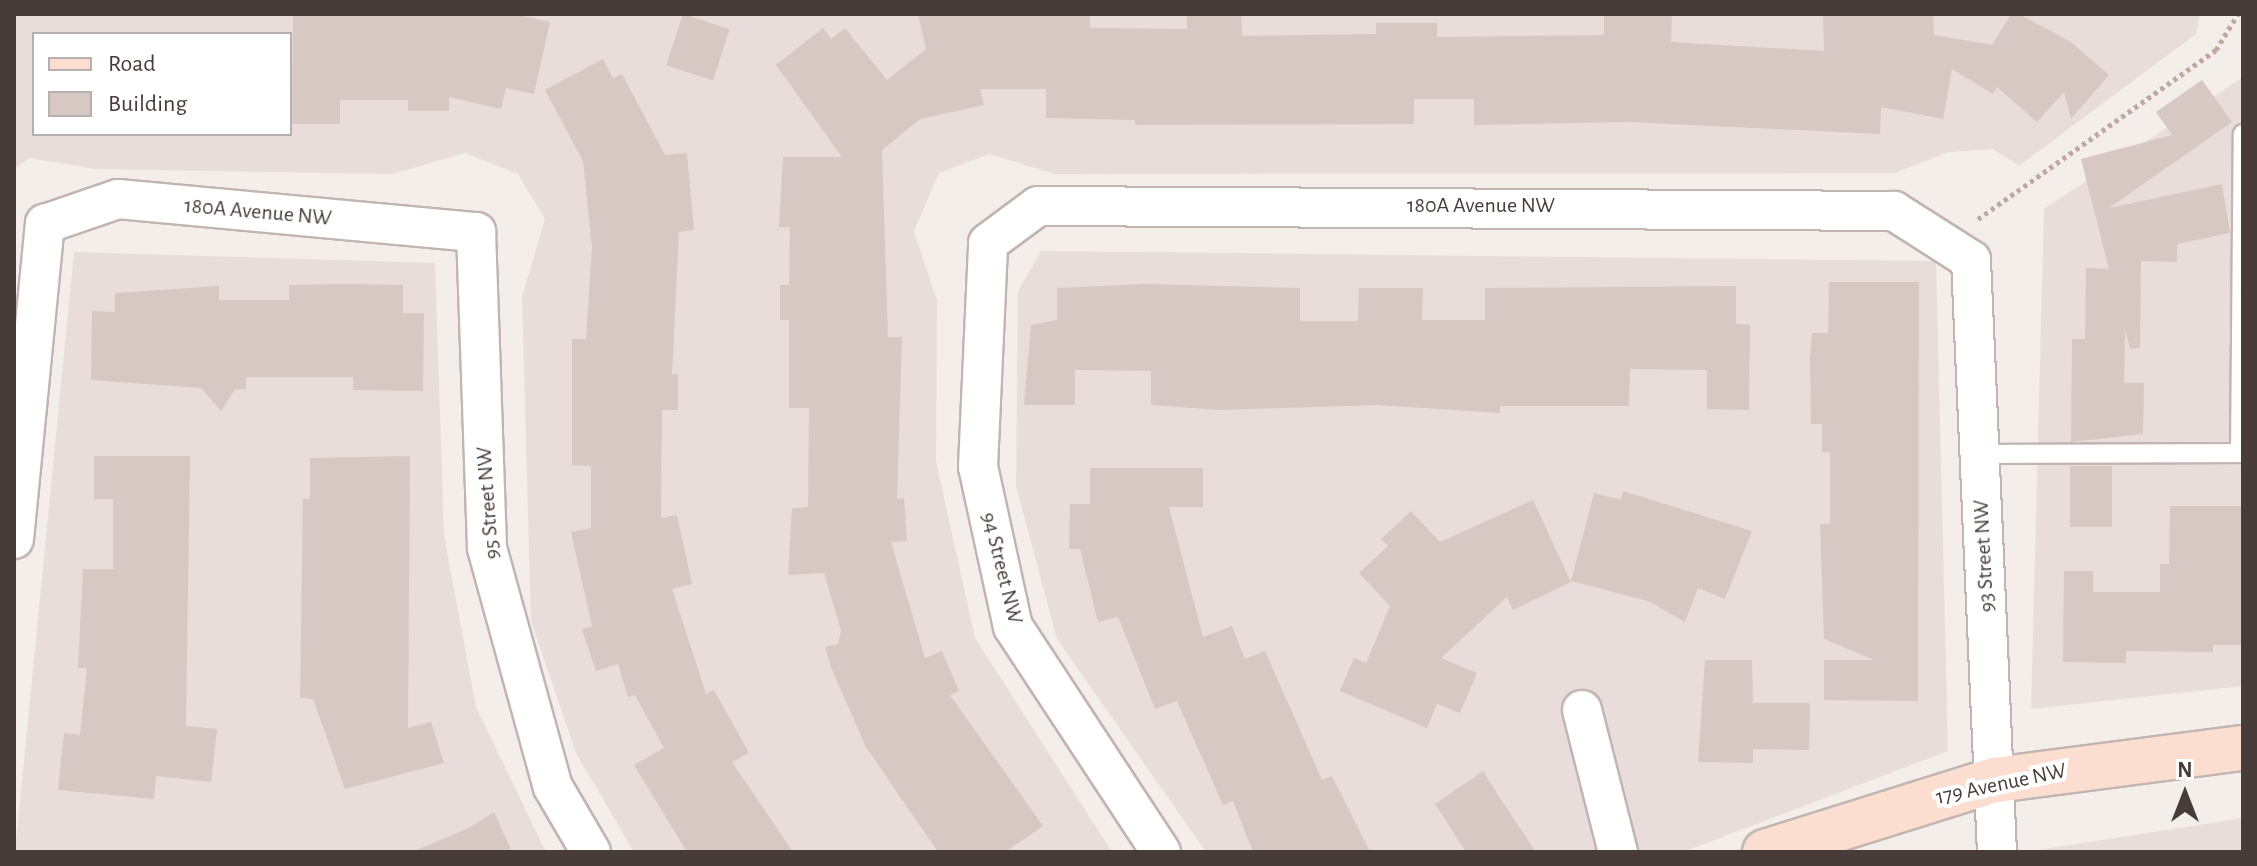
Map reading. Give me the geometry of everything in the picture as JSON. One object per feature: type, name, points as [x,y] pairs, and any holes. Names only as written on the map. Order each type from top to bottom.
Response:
[{"type":"street","name":"180A Avenue NW","points":[[14,539],[45,224],[118,199],[476,232]]},
{"type":"street","name":"180A Avenue NW","points":[[988,243],[1038,206],[1682,205],[1894,211],[1957,252]]},
{"type":"street","name":"95 Street NW","points":[[476,232],[487,548],[553,787],[591,852]]},
{"type":"street","name":"94 Street NW","points":[[988,243],[978,467],[1013,627],[1161,852]]},
{"type":"street","name":"93 Street NW","points":[[1957,252],[1980,454],[1997,852]]},
{"type":"street","points":[[1582,710],[1618,852]]},
{"type":"street","name":"179 Avenue NW","points":[[1765,852],[1995,780],[2243,748]]},
{"type":"lane","points":[[1980,454],[2241,452],[2243,134]]},
{"type":"path","points":[[1957,252],[2216,50],[2238,14]]},
{"type":"shaded area","points":[[14,14],[2200,14],[2196,34],[2019,166],[1993,149],[1949,152],[1894,173],[1055,174],[989,154],[939,173],[914,231],[937,300],[936,461],[975,638],[1112,852],[634,852],[576,753],[531,621],[522,297],[545,219],[518,174],[465,153],[392,174],[96,169],[30,158],[14,169]]},
{"type":"shaded area","points":[[2243,77],[2243,686],[2031,709],[2044,209]]},
{"type":"shaded area","points":[[1041,251],[1936,261],[1948,751],[1683,852],[1206,852],[1057,639],[1016,486],[1018,291]]},
{"type":"shaded area","points":[[74,252],[435,263],[444,535],[476,707],[546,852],[15,852]]},
{"type":"shaded area","points":[[2243,818],[2243,852],[2032,852],[2032,851]]},
{"type":"building","points":[[293,14],[514,14],[550,22],[534,94],[506,88],[501,109],[449,97],[449,111],[408,111],[408,100],[340,100],[340,124],[292,124]]},
{"type":"building","points":[[683,14],[730,29],[713,80],[666,65]]},
{"type":"building","points":[[918,14],[1090,14],[1090,28],[1187,29],[1187,14],[1241,14],[1242,36],[1376,34],[1376,23],[1437,23],[1437,37],[1604,35],[1604,14],[1672,14],[1671,42],[1824,51],[1823,14],[1933,14],[1934,35],[1992,45],[2011,14],[2019,14],[2071,42],[2109,75],[2071,119],[2064,92],[2037,122],[1997,87],[1993,94],[1952,69],[1943,119],[1881,107],[1880,134],[1629,122],[1474,125],[1474,99],[1414,99],[1414,124],[1135,125],[1135,120],[1046,118],[1046,89],[980,89],[984,105],[920,119],[882,150],[888,337],[902,337],[897,499],[904,498],[907,541],[891,542],[925,658],[942,651],[959,691],[950,695],[1043,826],[1005,852],[938,852],[866,747],[832,670],[825,647],[838,644],[841,630],[824,573],[788,575],[792,508],[808,507],[809,408],[789,408],[789,320],[780,320],[780,285],[789,285],[790,227],[779,227],[783,157],[842,157],[776,65],[823,28],[831,39],[845,28],[887,80],[926,49]]},
{"type":"building","points":[[603,59],[613,78],[622,74],[665,155],[687,153],[694,230],[679,232],[672,374],[678,374],[678,410],[662,410],[661,518],[677,515],[692,584],[672,589],[706,694],[714,690],[749,753],[732,762],[793,852],[687,852],[634,765],[664,748],[635,695],[628,697],[618,664],[596,671],[582,629],[592,626],[571,532],[591,528],[591,466],[572,465],[572,339],[586,339],[592,248],[583,161],[545,90]]},
{"type":"building","points":[[2202,80],[2232,122],[2109,208],[2222,184],[2230,233],[2177,244],[2177,262],[2141,261],[2140,348],[2130,349],[2125,329],[2124,383],[2144,383],[2143,434],[2071,442],[2072,339],[2085,339],[2086,268],[2109,269],[2081,159],[2172,135],[2156,112]]},
{"type":"building","points":[[1829,282],[1919,282],[1918,701],[1824,700],[1824,660],[1874,660],[1824,639],[1820,524],[1830,524],[1830,452],[1822,452],[1822,424],[1811,424],[1810,358],[1812,333],[1828,333]]},
{"type":"building","points":[[1144,284],[1300,288],[1300,321],[1358,321],[1359,288],[1423,288],[1422,320],[1485,320],[1485,288],[1736,286],[1736,324],[1750,325],[1749,410],[1707,409],[1707,370],[1630,369],[1629,406],[1500,406],[1500,413],[1377,405],[1220,410],[1151,405],[1151,371],[1075,370],[1075,405],[1024,405],[1031,325],[1057,320],[1057,288]]},
{"type":"building","points":[[289,285],[403,285],[403,313],[424,313],[423,391],[353,390],[353,377],[246,377],[246,389],[235,389],[221,411],[201,388],[91,380],[92,311],[115,312],[115,293],[219,286],[219,300],[289,300]]},
{"type":"building","points":[[94,456],[190,456],[186,726],[217,729],[211,782],[156,776],[154,799],[58,790],[64,733],[80,735],[87,668],[78,668],[83,569],[113,569],[113,499],[94,499]]},
{"type":"building","points":[[410,456],[408,728],[431,722],[444,763],[345,789],[313,699],[300,698],[303,499],[310,499],[310,458]]},
{"type":"building","points":[[2070,466],[2112,466],[2112,527],[2070,527]]},
{"type":"building","points":[[1090,468],[1203,468],[1203,507],[1169,507],[1203,637],[1232,626],[1245,659],[1265,651],[1322,780],[1332,776],[1370,852],[1253,852],[1233,801],[1223,805],[1177,701],[1155,709],[1118,617],[1098,622],[1080,549],[1069,549],[1070,504],[1090,504]]},
{"type":"building","points":[[1623,491],[1752,531],[1725,599],[1698,588],[1685,622],[1648,601],[1571,581],[1594,493],[1621,500]]},
{"type":"building","points":[[1533,500],[1571,582],[1513,610],[1507,597],[1441,658],[1477,673],[1460,713],[1437,704],[1427,728],[1340,691],[1354,658],[1366,663],[1390,606],[1359,573],[1388,546],[1381,539],[1411,511],[1440,542]]},
{"type":"building","points":[[2170,506],[2243,506],[2243,645],[2213,645],[2213,652],[2126,651],[2126,663],[2063,662],[2064,571],[2093,571],[2093,592],[2160,592],[2160,564],[2169,564]]},
{"type":"building","points":[[1705,660],[1752,660],[1753,703],[1810,703],[1809,750],[1753,749],[1753,763],[1698,762]]},
{"type":"building","points":[[1483,771],[1536,852],[1466,852],[1435,804]]},
{"type":"building","points":[[494,812],[512,852],[412,852],[469,828]]}]
